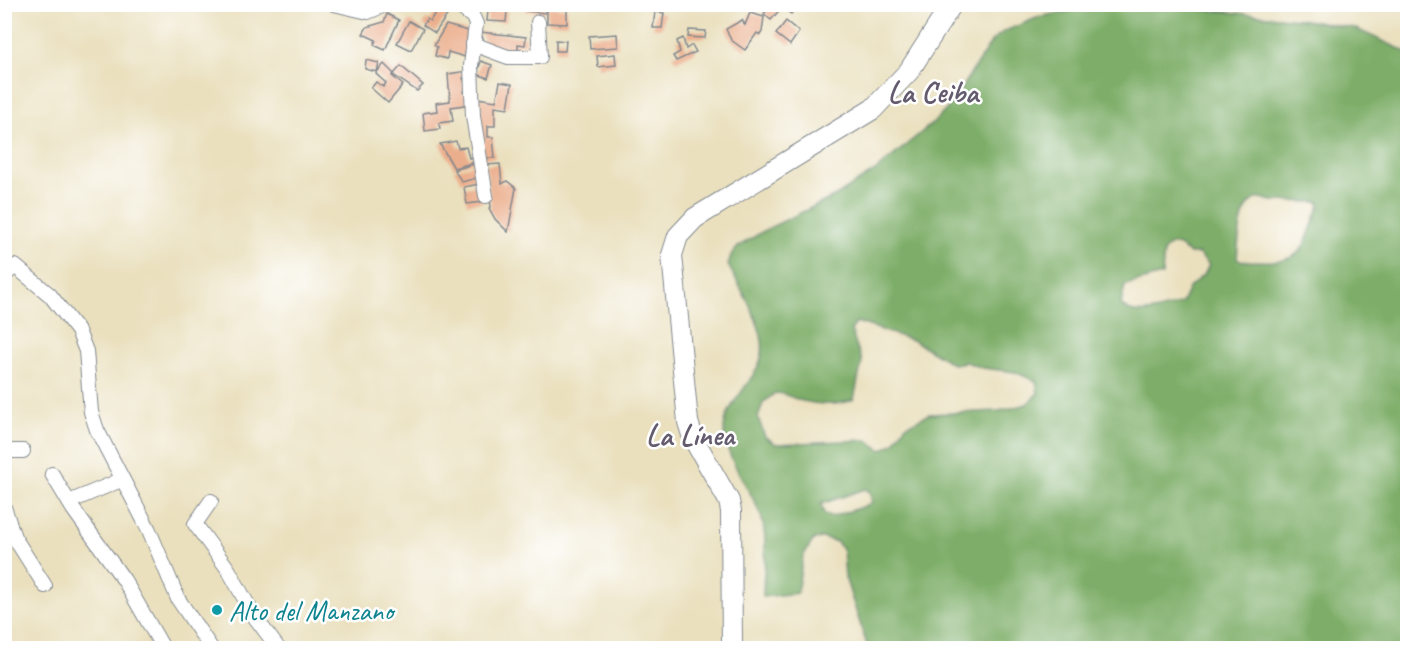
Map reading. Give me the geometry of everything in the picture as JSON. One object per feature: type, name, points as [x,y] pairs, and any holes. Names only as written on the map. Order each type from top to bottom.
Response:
[{"type":"main road","points":[[732,648],[731,511],[729,501],[693,438],[688,422],[672,255],[674,245],[686,227],[711,207],[873,109],[909,71],[952,4]]},
{"type":"street","points":[[334,4],[368,12],[387,4]]},
{"type":"street","points":[[456,4],[475,21],[471,66],[473,116],[486,196]]},
{"type":"street","points":[[473,44],[508,57],[540,57],[538,22]]},
{"type":"street","points":[[10,271],[56,302],[78,331],[86,351],[91,412],[97,430],[152,537],[178,599],[211,648]]},
{"type":"street","points":[[4,451],[22,451]]},
{"type":"street","points":[[52,474],[124,580],[163,648]]},
{"type":"street","points":[[69,502],[121,480]]},
{"type":"street","points":[[211,501],[195,524],[228,569],[254,616],[278,648]]},
{"type":"street","points":[[4,507],[14,537],[45,586]]},
{"type":"green space","points":[[1095,5],[1158,5],[1299,19],[1354,28],[1407,52],[1407,648],[868,648],[845,577],[843,550],[837,542],[823,538],[814,539],[803,556],[797,593],[763,597],[765,542],[762,521],[755,502],[731,458],[725,440],[724,426],[728,414],[751,379],[762,355],[762,341],[757,322],[728,265],[731,255],[739,246],[767,229],[836,196],[875,171],[948,108],[992,41],[1003,32],[1039,17]],"holes":[[[1260,198],[1272,201],[1319,202],[1320,206],[1306,240],[1296,254],[1288,259],[1276,261],[1242,261],[1237,258],[1241,223],[1248,206]],[[1171,244],[1179,246],[1190,254],[1199,254],[1209,265],[1205,273],[1189,288],[1182,303],[1150,312],[1133,312],[1126,309],[1121,304],[1125,285],[1162,275],[1164,250]],[[857,322],[915,341],[953,364],[966,362],[983,368],[1015,372],[1036,381],[1038,393],[1027,404],[999,411],[929,414],[905,426],[894,443],[882,450],[867,440],[776,444],[765,437],[758,418],[763,403],[775,393],[822,404],[836,404],[854,399],[862,361],[851,330]],[[865,489],[869,491],[872,502],[831,517],[824,514],[821,504]]]},
{"type":"building","points":[[526,4],[545,4],[545,13],[526,11]]},
{"type":"building","points":[[771,4],[783,6],[771,20],[764,14]]},
{"type":"building","points":[[784,4],[798,4],[791,14],[782,7]]},
{"type":"building","points":[[440,5],[450,11],[435,33],[423,25],[427,19],[430,21]]},
{"type":"building","points":[[547,7],[567,8],[567,24],[547,23]]},
{"type":"building","points":[[488,10],[507,11],[506,22],[487,21]]},
{"type":"building","points":[[655,12],[664,13],[662,28],[653,28]]},
{"type":"building","points":[[750,13],[764,17],[762,32],[760,35],[757,33],[745,50],[731,40],[726,29],[742,20],[745,25]]},
{"type":"building","points":[[387,14],[399,20],[385,50],[374,45],[376,40],[363,34],[367,27],[384,22]]},
{"type":"building","points":[[409,21],[423,29],[411,50],[397,43]]},
{"type":"building","points":[[786,21],[799,32],[790,45],[776,34]]},
{"type":"building","points":[[446,25],[468,31],[465,57],[448,52],[447,59],[435,56],[437,47],[434,45]]},
{"type":"building","points":[[689,30],[706,31],[705,38],[688,37]]},
{"type":"building","points":[[480,32],[526,37],[525,45],[518,44],[518,53],[485,43]]},
{"type":"building","points":[[617,34],[618,47],[590,49],[589,36]]},
{"type":"building","points":[[683,38],[686,49],[692,45],[696,52],[676,61],[673,56],[680,52],[677,41]]},
{"type":"building","points":[[556,40],[566,41],[565,51],[556,51]]},
{"type":"building","points":[[615,54],[616,65],[598,67],[597,56]]},
{"type":"building","points":[[366,60],[379,63],[377,72],[365,69]]},
{"type":"building","points":[[481,61],[492,65],[488,78],[477,74]]},
{"type":"building","points":[[384,64],[394,74],[401,66],[423,85],[417,91],[393,75],[403,85],[388,103],[371,88],[376,82],[383,87],[386,83],[376,74]]},
{"type":"building","points":[[467,71],[468,77],[463,78],[468,90],[464,91],[465,95],[470,94],[471,104],[451,107],[453,121],[439,123],[440,129],[425,131],[423,113],[437,111],[436,103],[450,101],[448,74]]},
{"type":"building","points":[[500,82],[512,84],[508,108],[495,106],[495,126],[488,126],[488,137],[493,137],[495,158],[484,158],[477,98],[496,101]]},
{"type":"building","points":[[456,141],[458,148],[466,147],[469,158],[477,156],[478,161],[454,168],[440,144]]},
{"type":"building","points":[[477,163],[480,177],[462,182],[454,170]]},
{"type":"building","points":[[500,164],[502,184],[507,181],[516,188],[508,232],[495,219],[489,208],[491,207],[486,165]]},
{"type":"building","points":[[480,184],[482,202],[467,204],[464,187]]},
{"type":"place","name":"Alto del Manzano","points":[[217,610]]},
{"type":"district","name":"La Ceiba","points":[[933,92]]},
{"type":"district","name":"La Línea","points":[[690,435]]}]
